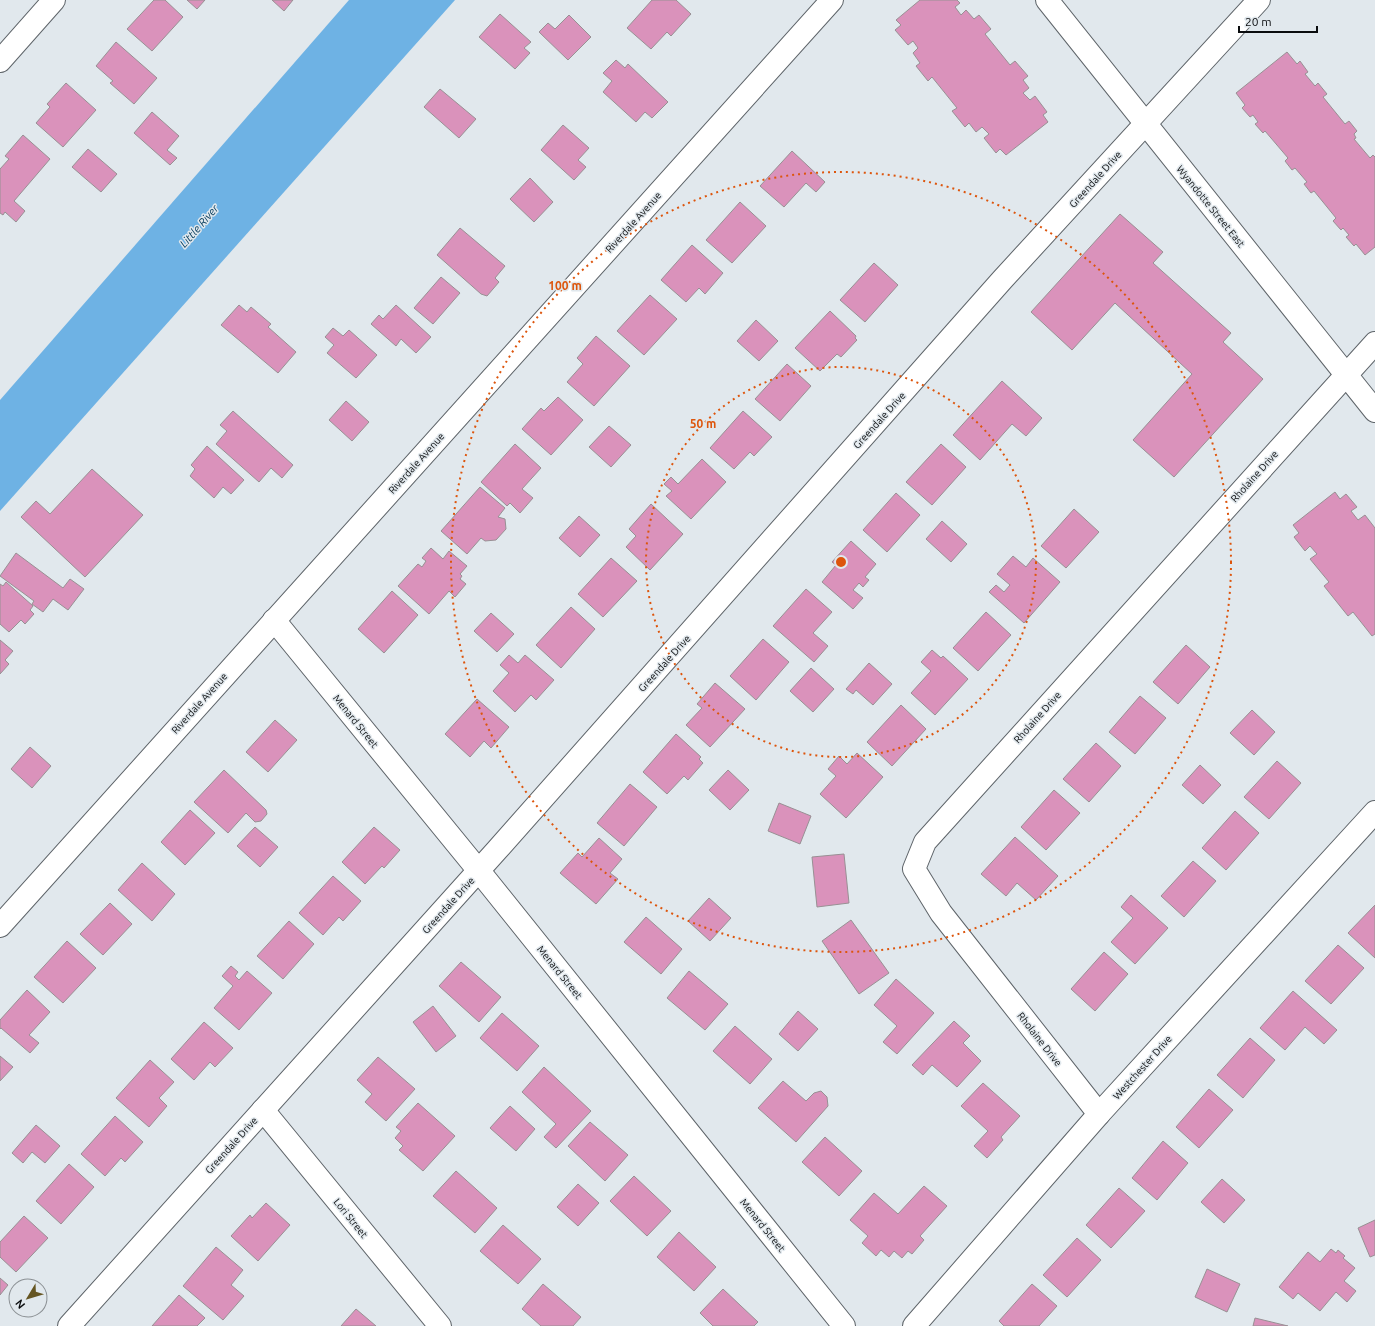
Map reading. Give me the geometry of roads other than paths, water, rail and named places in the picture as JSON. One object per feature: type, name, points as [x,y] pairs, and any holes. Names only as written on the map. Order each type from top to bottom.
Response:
[{"type":"street","points":[[0,61],[54,0]]},
{"type":"street","name":"Riverdale Avenue","points":[[0,926],[832,0]]},
{"type":"street","name":"Wyandotte Street East","points":[[1047,0],[1375,411]]},
{"type":"street","name":"Greendale Drive","points":[[69,1326],[479,871],[1002,280],[1259,0]]},
{"type":"street","name":"Rholaine Drive","points":[[1099,1114],[941,913],[914,869],[925,842],[1375,343]]},
{"type":"street","name":"Menard Street","points":[[274,620],[479,871],[844,1326]]},
{"type":"street","name":"Westchester Drive","points":[[914,1326],[1099,1114],[1375,812]]},
{"type":"street","name":"Lori Street","points":[[263,1110],[440,1326]]},
{"type":"water","name":"Little River","points":[[349,0],[455,0],[0,511],[0,400]]}]
